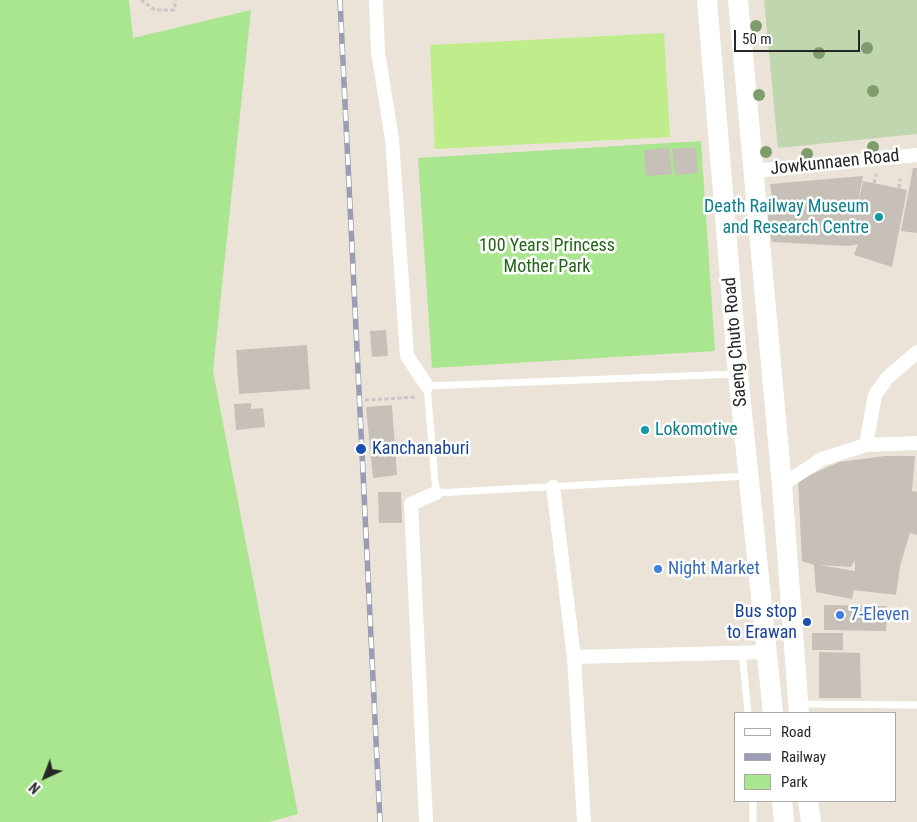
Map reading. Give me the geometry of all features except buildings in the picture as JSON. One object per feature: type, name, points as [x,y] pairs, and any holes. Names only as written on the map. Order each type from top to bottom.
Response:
[{"type":"main road","name":"Saeng Chuto Road","points":[[707,0],[738,374],[773,712]]},
{"type":"main road","name":"Saeng Chuto Road","points":[[738,0],[782,485],[799,709]]},
{"type":"main road","points":[[721,175],[754,171]]},
{"type":"main road","points":[[782,802],[784,822]]},
{"type":"main road","points":[[808,802],[811,822]]},
{"type":"street","points":[[376,0],[378,52],[392,139],[407,356],[427,391]]},
{"type":"street","name":"Jowkunnaen Road","points":[[754,171],[917,155]]},
{"type":"street","points":[[866,445],[875,395],[887,378],[917,352]]},
{"type":"street","points":[[782,485],[822,458],[866,445],[917,443]]},
{"type":"street","points":[[553,488],[574,657],[584,822]]},
{"type":"street","points":[[426,822],[411,504],[436,493]]},
{"type":"street","points":[[574,657],[767,652]]},
{"type":"lane","points":[[738,374],[427,391],[436,493],[750,476]]},
{"type":"lane","points":[[742,652],[748,712]]},
{"type":"lane","points":[[799,709],[917,705]]},
{"type":"lane","points":[[753,802],[753,822]]},
{"type":"path","points":[[142,0],[155,10],[174,10],[176,0]]},
{"type":"path","points":[[874,183],[876,174]]},
{"type":"path","points":[[899,188],[900,179]]},
{"type":"path","points":[[365,400],[427,391]]},
{"type":"green space","points":[[0,0],[129,0],[133,38],[251,10],[213,371],[298,814],[269,822],[0,822]]},
{"type":"green space","points":[[764,0],[917,0],[917,134],[778,148]]},
{"type":"green space","points":[[664,33],[670,137],[435,149],[430,45]]},
{"type":"green space","name":"100 Years Princess Mother Park","points":[[701,141],[715,351],[432,368],[418,158]]},
{"type":"railway","points":[[340,0],[380,822]]},
{"type":"place","name":"Death Railway Museum and Research Centre","points":[[879,217]]},
{"type":"place","name":"Lokomotive","points":[[645,430]]},
{"type":"place","name":"Kanchanaburi","points":[[361,449]]},
{"type":"place","name":"Night Market","points":[[658,569]]},
{"type":"place","name":"7-Eleven","points":[[840,615]]},
{"type":"place","name":"Bus stop to Erawan","points":[[807,622]]}]
